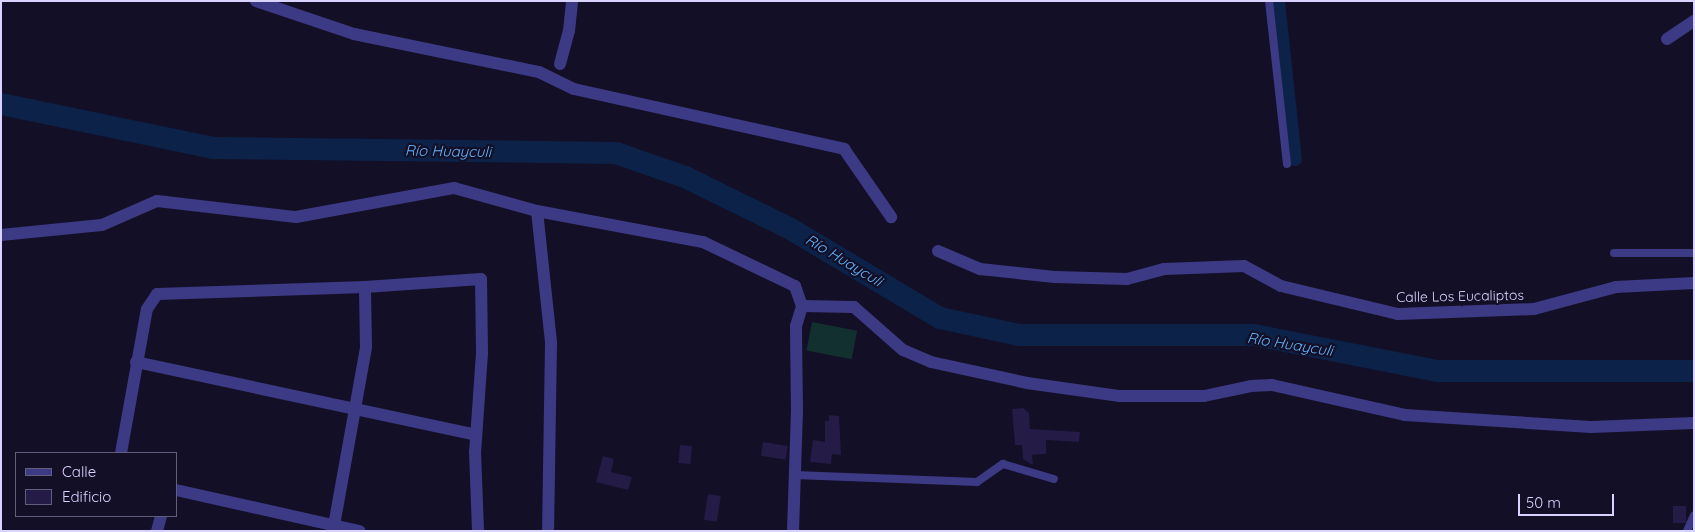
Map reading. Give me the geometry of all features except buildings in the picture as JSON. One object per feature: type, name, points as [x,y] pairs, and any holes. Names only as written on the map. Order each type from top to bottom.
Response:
[{"type":"street","points":[[256,1],[354,34],[539,72],[574,89],[844,149],[891,218]]},
{"type":"street","points":[[560,64],[569,31],[572,1]]},
{"type":"street","points":[[1667,39],[1694,21]]},
{"type":"street","points":[[1,235],[102,225],[157,201],[296,218],[454,188],[537,211],[703,242],[795,286],[802,306],[796,326],[793,531]]},
{"type":"street","points":[[537,211],[551,342],[548,531]]},
{"type":"street","name":"Calle Los Eucaliptos","points":[[938,251],[980,269],[1055,277],[1127,279],[1164,269],[1244,266],[1281,286],[1398,314],[1534,309],[1616,287],[1694,283]]},
{"type":"street","points":[[121,452],[147,309],[157,294],[365,287],[480,279],[482,353],[476,435],[478,531]]},
{"type":"street","points":[[333,528],[366,347],[365,287]]},
{"type":"street","points":[[802,306],[854,307],[903,350],[931,362],[1027,383],[1120,396],[1204,396],[1252,386],[1272,385],[1405,415],[1591,427],[1694,423]]},
{"type":"street","points":[[136,362],[476,435]]},
{"type":"street","points":[[178,490],[333,528],[359,531]]},
{"type":"street","points":[[157,531],[161,517]]},
{"type":"lane","points":[[1269,1],[1287,164]]},
{"type":"lane","points":[[1614,253],[1694,253]]},
{"type":"lane","points":[[795,475],[977,482],[1003,464],[1054,479]]},
{"type":"lane","points":[[1687,531],[1694,515]]},
{"type":"green space","points":[[812,322],[857,331],[852,359],[806,350]]},
{"type":"waterway","points":[[1278,1],[1295,159]]},
{"type":"waterway","name":"Río Huayculi","points":[[1,104],[214,148],[616,153],[685,177],[789,228],[940,318],[1019,335],[1254,335],[1437,371],[1694,371]]}]
